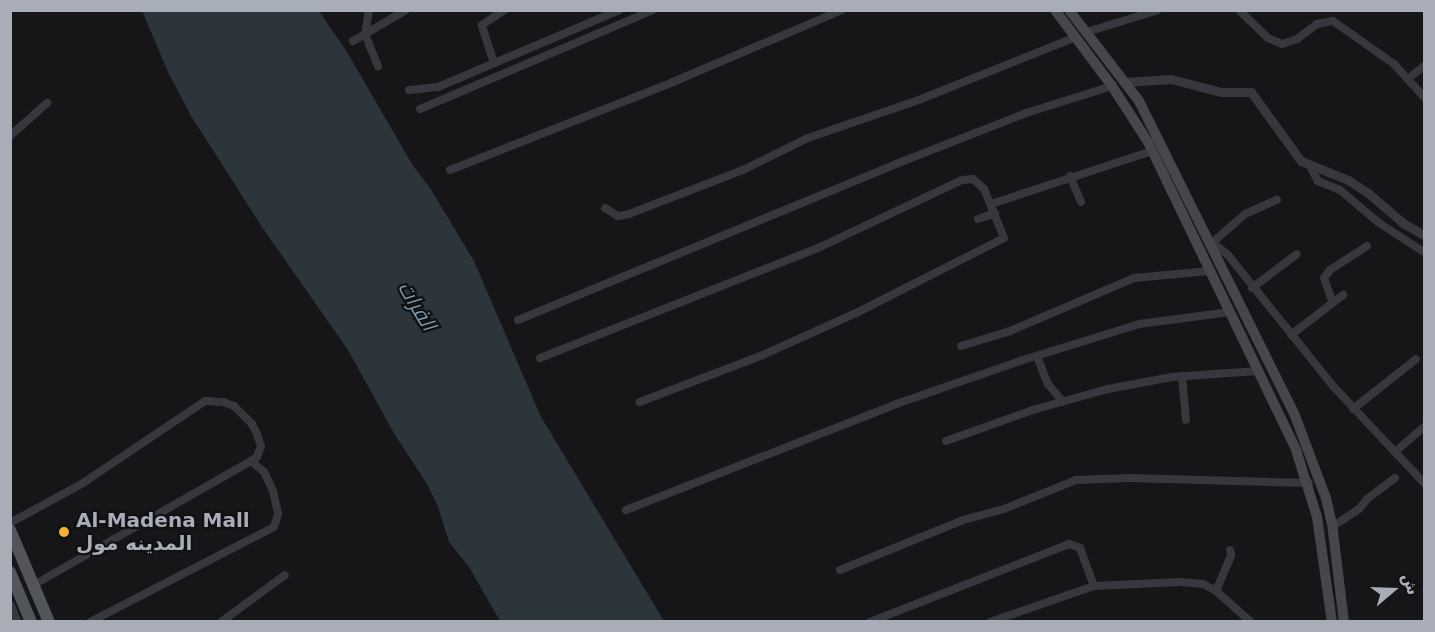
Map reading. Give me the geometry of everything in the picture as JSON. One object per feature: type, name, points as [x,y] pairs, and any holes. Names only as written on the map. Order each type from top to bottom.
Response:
[{"type":"main road","points":[[1055,10],[1112,86],[1152,151],[1296,450],[1309,483],[1317,517],[1332,621]]},
{"type":"main road","points":[[1069,10],[1138,101],[1157,134],[1294,414],[1326,498],[1344,621]]},
{"type":"main road","points":[[1181,211],[1192,206]]},
{"type":"main road","points":[[10,530],[49,621]]},
{"type":"main road","points":[[10,572],[31,621]]},
{"type":"street","points":[[369,10],[365,34],[378,67]]},
{"type":"street","points":[[352,41],[406,10]]},
{"type":"street","points":[[494,63],[482,26],[504,10]]},
{"type":"street","points":[[409,90],[438,87],[619,10]]},
{"type":"street","points":[[420,109],[653,10]]},
{"type":"street","points":[[450,170],[666,85],[842,10]]},
{"type":"street","points":[[1087,32],[1158,10]]},
{"type":"street","points":[[1239,10],[1268,38],[1282,44],[1297,39],[1324,21],[1329,10]]},
{"type":"street","points":[[1324,21],[1333,21],[1394,64],[1425,97]]},
{"type":"street","points":[[606,208],[618,216],[629,214],[743,170],[808,138],[921,99],[1076,37]]},
{"type":"street","points":[[1409,78],[1425,66]]},
{"type":"street","points":[[1124,82],[1172,79],[1221,92],[1251,92],[1301,161],[1348,180],[1403,223],[1425,235]]},
{"type":"street","points":[[518,320],[1026,113],[1112,86]]},
{"type":"street","points":[[10,136],[47,103]]},
{"type":"street","points":[[991,204],[1070,176],[1152,151]]},
{"type":"street","points":[[1310,166],[1318,181],[1340,190],[1398,237],[1425,252]]},
{"type":"street","points":[[1070,176],[1081,202]]},
{"type":"street","points":[[540,358],[819,248],[962,180],[973,179],[979,183],[991,204],[1004,238],[856,313],[763,355],[640,402]]},
{"type":"street","points":[[1277,200],[1245,214],[1211,241],[1228,255],[1252,288],[1353,409],[1425,483]]},
{"type":"street","points":[[1368,214],[1382,205]]},
{"type":"street","points":[[978,219],[995,213]]},
{"type":"street","points":[[1332,301],[1324,278],[1330,270],[1367,246]]},
{"type":"street","points":[[1252,288],[1297,254]]},
{"type":"street","points":[[961,346],[1010,331],[1134,278],[1210,271]]},
{"type":"street","points":[[1291,335],[1342,295]]},
{"type":"street","points":[[626,510],[896,404],[1037,356],[1139,324],[1230,312]]},
{"type":"street","points":[[1037,356],[1048,384],[1063,402]]},
{"type":"street","points":[[1353,409],[1416,359]]},
{"type":"street","points":[[946,441],[1108,389],[1182,376],[1258,371]]},
{"type":"street","points":[[1182,376],[1186,420]]},
{"type":"street","points":[[10,523],[83,483],[205,401],[223,402],[234,406],[252,424],[261,446],[257,456],[251,461],[34,585]]},
{"type":"street","points":[[1395,452],[1425,427]]},
{"type":"street","points":[[90,621],[274,527],[278,514],[273,491],[264,472],[251,461]]},
{"type":"street","points":[[840,570],[963,520],[1004,508],[1076,480],[1152,478],[1309,483]]},
{"type":"street","points":[[1332,527],[1359,509],[1367,499],[1395,478]]},
{"type":"street","points":[[870,621],[1069,544],[1080,548],[1086,559],[1094,586]]},
{"type":"street","points":[[1216,591],[1231,555],[1230,550]]},
{"type":"street","points":[[221,621],[285,575]]},
{"type":"street","points":[[990,621],[1094,586],[1181,582],[1203,584],[1216,591],[1251,621]]},
{"type":"street","points":[[10,605],[18,621]]},
{"type":"water","name":"الفرات","points":[[142,11],[319,11],[347,52],[412,164],[430,188],[474,261],[541,417],[664,621],[500,621],[469,567],[449,542],[437,504],[427,484],[395,435],[348,350],[262,227],[191,116],[168,72]]},
{"type":"place","name":"Al-Madena Mall المدينه مول","points":[[64,532]]}]
